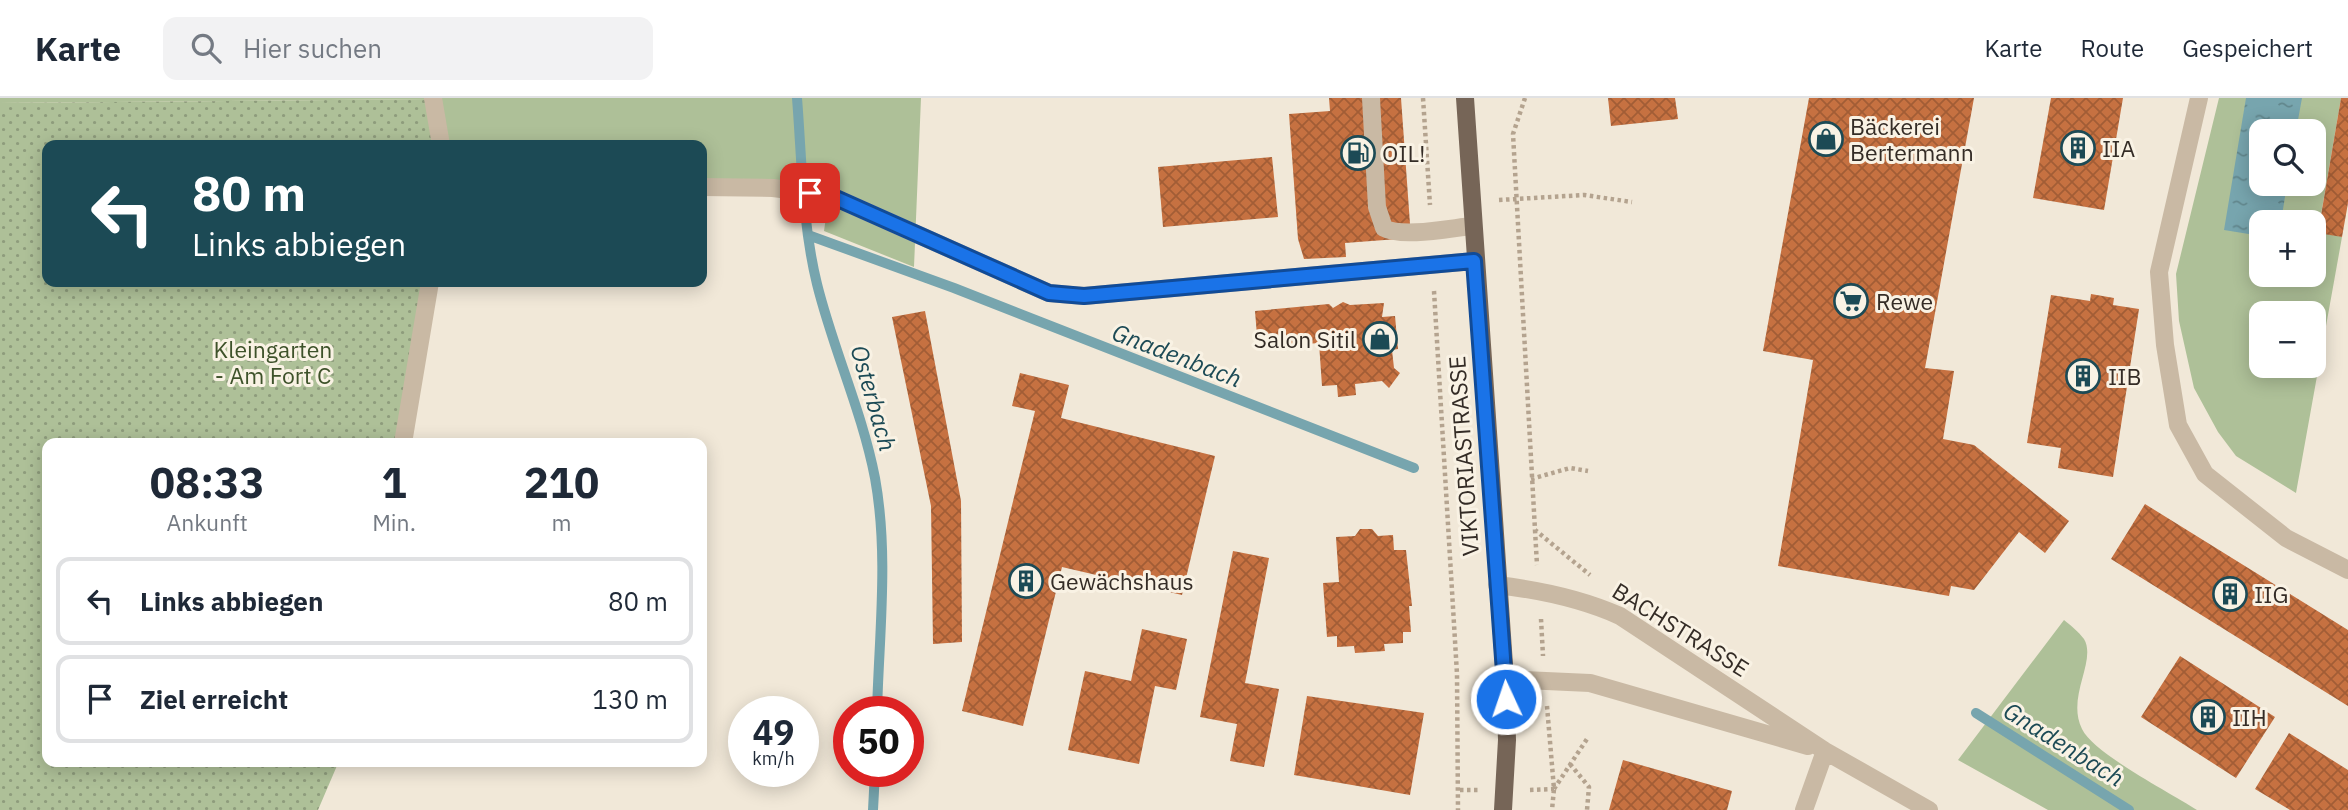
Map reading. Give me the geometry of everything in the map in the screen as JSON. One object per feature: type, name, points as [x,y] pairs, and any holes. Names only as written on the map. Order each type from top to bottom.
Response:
[{"type":"main road","name":"VIKTORIASTRASSE","points":[[1465,98],[1474,261],[1505,679],[1507,740],[1503,810]]},
{"type":"street","points":[[433,98],[440,140]]},
{"type":"street","points":[[1371,98],[1380,220],[1391,232],[1472,226]]},
{"type":"street","points":[[2199,98],[2159,272],[2165,345],[2178,425],[2205,474],[2286,538],[2348,570]]},
{"type":"street","points":[[707,187],[773,188],[829,195],[1049,293],[1084,296],[1474,261]]},
{"type":"street","points":[[404,438],[429,287]]},
{"type":"street","name":"BACHSTRASSE","points":[[1497,585],[1539,590],[1592,603],[1620,616],[1825,751],[1929,810]]},
{"type":"street","name":"BACHSTRASSE","points":[[1505,679],[1590,683],[1825,751]]},
{"type":"street","points":[[1804,810],[1825,751]]},
{"type":"path","points":[[1423,98],[1431,230]]},
{"type":"path","points":[[1525,98],[1513,134],[1535,530],[1594,577]]},
{"type":"path","points":[[1470,202],[1584,195],[1632,202]]},
{"type":"path","points":[[1433,264],[1457,674],[1458,810]]},
{"type":"path","points":[[1531,479],[1570,468],[1588,471]]},
{"type":"path","points":[[1552,810],[1553,789],[1587,739]]},
{"type":"path","points":[[1570,764],[1589,787],[1587,810]]},
{"type":"green space","points":[[0,98],[921,98],[914,267],[824,231],[829,196],[707,187],[707,140],[440,140],[433,99],[0,103]]},
{"type":"green space","points":[[2219,98],[2341,98],[2326,185],[2326,119],[2249,119],[2249,196],[2324,196],[2322,210],[2249,210],[2249,287],[2326,287],[2326,234],[2342,237],[2326,326],[2326,301],[2249,301],[2249,378],[2317,378],[2296,493],[2236,456],[2218,432],[2194,388],[2179,321],[2176,274]]},
{"type":"green space","name":"Kleingarten - Am Fort C","points":[[433,99],[440,140],[42,140],[42,287],[429,287],[404,438],[42,438],[42,767],[336,767],[318,810],[0,810],[0,103]]},
{"type":"green space","points":[[2064,620],[2082,636],[2087,648],[2077,705],[2082,729],[2089,739],[2117,761],[2197,810],[2048,810],[1958,760]]},
{"type":"water","points":[[2246,98],[2302,98],[2298,119],[2249,119],[2249,196],[2285,196],[2283,210],[2249,210],[2249,234],[2224,230]]},
{"type":"building","points":[[1329,98],[1401,98],[1411,238],[1345,243],[1346,257],[1304,259],[1298,239],[1289,114],[1330,111]]},
{"type":"building","points":[[1608,98],[1675,98],[1678,119],[1611,126]]},
{"type":"building","points":[[1809,98],[1974,98],[1925,368],[1954,371],[1943,439],[1974,445],[2069,521],[2045,553],[2019,532],[1974,590],[1951,586],[1949,596],[1778,566],[1813,360],[1763,351]]},
{"type":"building","name":"IIA","points":[[2051,98],[2123,98],[2104,210],[2033,198]]},
{"type":"building","points":[[2341,98],[2348,98],[2348,203],[2342,237],[2326,234],[2326,210],[2322,210]]},
{"type":"building","points":[[1272,157],[1278,217],[1163,227],[1158,167]]},
{"type":"building","name":"IIB","points":[[2091,294],[2114,298],[2113,305],[2139,309],[2113,477],[2058,468],[2061,448],[2027,443],[2051,295],[2090,301]]},
{"type":"building","points":[[1343,302],[1350,305],[1384,303],[1382,317],[1395,316],[1398,349],[1392,350],[1394,368],[1400,373],[1389,388],[1382,381],[1355,384],[1356,395],[1338,397],[1337,385],[1322,386],[1319,343],[1258,348],[1255,311],[1329,304],[1333,308]]},
{"type":"building","points":[[925,311],[961,501],[962,642],[933,644],[931,506],[892,317]]},
{"type":"building","name":"Gewächshaus","points":[[1020,373],[1069,385],[1061,418],[1215,456],[1182,595],[1062,567],[1023,726],[962,711],[1035,411],[1012,406]]},
{"type":"building","name":"IIG","points":[[2145,504],[2348,630],[2348,706],[2111,559]]},
{"type":"building","points":[[1360,529],[1372,529],[1378,536],[1393,535],[1394,550],[1406,550],[1412,606],[1409,606],[1411,632],[1403,632],[1403,643],[1384,644],[1385,651],[1355,653],[1354,646],[1337,647],[1337,636],[1327,637],[1323,583],[1339,582],[1336,537],[1355,536]]},
{"type":"building","points":[[1233,551],[1269,558],[1245,683],[1279,689],[1264,767],[1230,761],[1237,724],[1200,717]]},
{"type":"building","points":[[1142,629],[1187,639],[1176,690],[1155,686],[1139,764],[1068,750],[1085,671],[1131,681]]},
{"type":"building","name":"IIH","points":[[2180,656],[2275,717],[2236,778],[2141,717]]},
{"type":"building","points":[[1307,696],[1424,713],[1410,795],[1294,775]]},
{"type":"building","points":[[2289,733],[2348,770],[2348,810],[2290,810],[2255,789]]},
{"type":"building","points":[[1623,760],[1732,791],[1727,810],[1609,810]]},
{"type":"waterway","name":"Osterbach","points":[[797,98],[805,215],[812,261],[869,453],[879,507],[882,595],[878,696]]},
{"type":"waterway","name":"Gnadenbach","points":[[808,235],[954,288],[1414,468]]},
{"type":"waterway","name":"Gnadenbach","points":[[1976,713],[2129,810]]},
{"type":"waterway","name":"Osterbach","points":[[873,810],[874,787]]},
{"type":"place","name":"Bäckerei Bertermann","points":[[1826,139]]},
{"type":"place","name":"IIA","points":[[2078,148]]},
{"type":"place","name":"OIL!","points":[[1358,153]]},
{"type":"place","name":"Rewe","points":[[1851,301]]},
{"type":"place","name":"Salon Sitil","points":[[1380,339]]},
{"type":"place","name":"IIB","points":[[2083,376]]},
{"type":"place","name":"Gewächshaus","points":[[1026,581]]},
{"type":"place","name":"IIG","points":[[2230,594]]},
{"type":"place","name":"IIH","points":[[2208,717]]},
{"type":"route","points":[[810,193],[829,195],[1049,293],[1084,296],[1474,261],[1506,699]]}]
